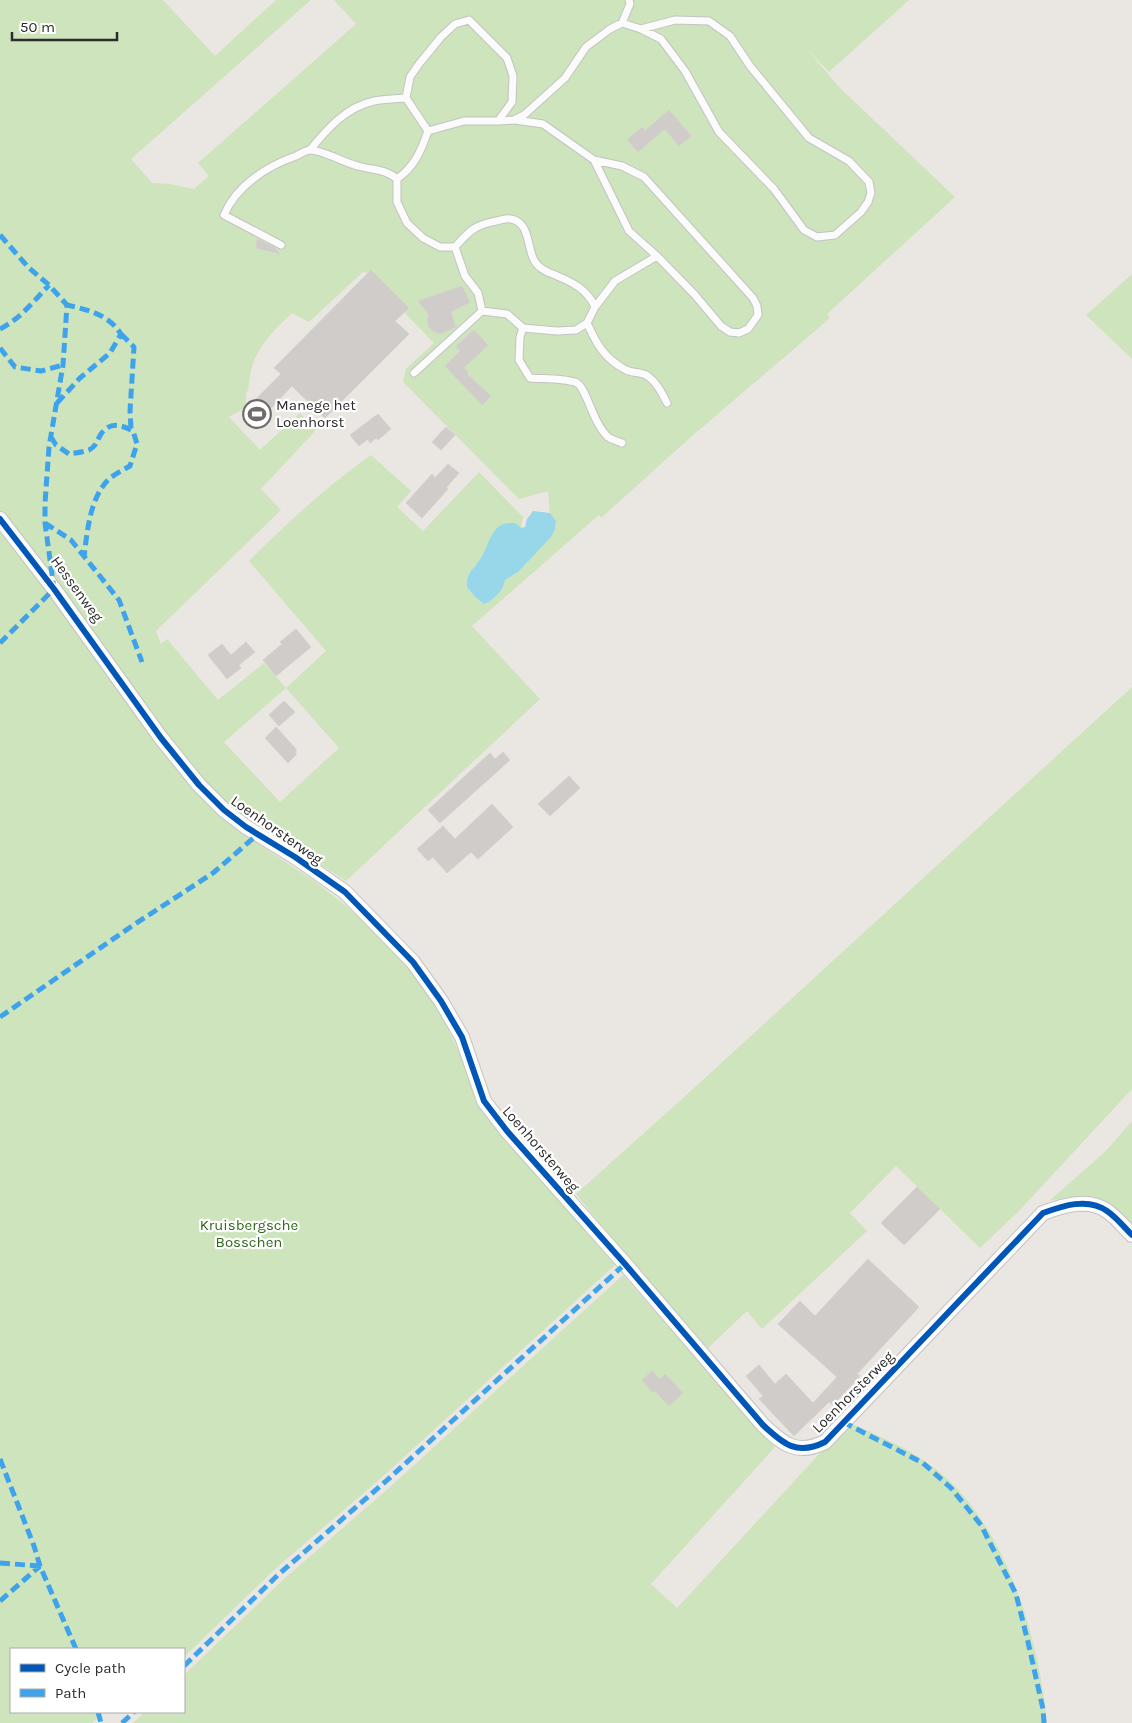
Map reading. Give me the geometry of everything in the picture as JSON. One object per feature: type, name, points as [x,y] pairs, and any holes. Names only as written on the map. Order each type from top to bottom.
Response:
[{"type":"street","name":"Loenhorsterweg","points":[[0,519],[54,589],[161,738],[199,786],[224,810],[246,827],[295,857],[344,892],[414,962],[441,1001],[462,1037],[484,1101],[507,1132],[625,1264],[763,1425],[781,1442],[798,1448],[818,1446],[825,1442],[1043,1213],[1069,1204],[1098,1206],[1106,1210],[1132,1235]]},
{"type":"lane","points":[[514,120],[524,115],[565,78],[586,47],[610,29],[622,23],[630,4],[629,0]]},
{"type":"lane","points":[[428,131],[406,98],[410,77],[430,50],[455,24],[469,20],[507,58],[513,76],[512,102],[498,121]]},
{"type":"lane","points":[[622,23],[641,28],[661,39],[685,71],[719,132],[774,189],[804,230],[816,237],[835,235],[861,212],[868,202],[871,193],[869,182],[849,161],[809,138],[750,66],[730,36],[709,21],[675,20],[641,28]]},
{"type":"lane","points":[[281,245],[224,215],[229,202],[258,175],[282,161],[310,150],[326,130],[350,111],[373,101],[406,98]]},
{"type":"lane","points":[[428,131],[464,121],[514,120],[542,124],[594,160],[622,166],[644,177],[753,298],[758,314],[748,329],[739,333],[730,332],[721,326],[695,295],[657,256],[629,231],[594,160]]},
{"type":"lane","points":[[397,178],[408,171],[420,151],[428,131]]},
{"type":"lane","points":[[310,150],[330,155],[356,166],[390,172],[397,178],[397,202],[407,224],[424,238],[440,247],[455,247]]},
{"type":"lane","points":[[455,247],[469,230],[484,223],[510,219],[518,222],[527,233],[530,252],[539,268],[584,290],[591,298],[595,307]]},
{"type":"lane","points":[[455,247],[465,276],[478,293],[482,310]]},
{"type":"lane","points":[[482,310],[507,314],[523,328],[557,331],[576,330],[587,323],[595,307],[615,281],[657,256]]},
{"type":"lane","points":[[414,373],[482,310]]},
{"type":"lane","points":[[587,323],[597,345],[606,355],[628,372],[645,374],[662,392],[666,403]]},
{"type":"lane","points":[[523,328],[520,336],[519,360],[530,378],[559,380],[578,384],[586,394],[597,423],[609,438],[622,443]]},
{"type":"green space","name":"Kruisbergsche Bosschen","points":[[0,0],[163,0],[215,56],[276,0],[311,0],[131,159],[152,183],[194,189],[209,176],[198,163],[356,24],[334,0],[909,0],[829,72],[805,47],[840,88],[955,197],[827,314],[830,318],[692,436],[601,518],[599,515],[472,626],[540,699],[346,881],[257,824],[246,821],[229,805],[217,805],[230,822],[249,838],[314,881],[345,905],[367,924],[412,971],[438,1008],[464,1063],[585,1228],[615,1265],[381,1478],[275,1569],[185,1656],[185,1648],[10,1648],[10,1713],[103,1713],[92,1723],[0,1723]],"holes":[[[364,271],[434,343],[406,369],[403,382],[519,499],[548,491],[550,513],[556,521],[518,572],[505,580],[503,588],[497,595],[484,604],[467,587],[468,575],[483,554],[491,537],[521,528],[523,517],[479,472],[423,531],[397,507],[411,491],[371,455],[308,505],[249,561],[326,651],[286,688],[264,663],[218,700],[167,639],[161,644],[156,631],[281,510],[261,489],[316,430],[300,413],[260,450],[229,417],[246,407],[246,393],[252,367],[263,344],[292,313],[309,322]],[[286,688],[339,748],[280,802],[224,742]]]},
{"type":"green space","points":[[1132,274],[1132,359],[1086,315]]},
{"type":"green space","points":[[1132,687],[1132,1089],[1018,1212],[980,1248],[896,1166],[850,1213],[867,1231],[762,1329],[747,1311],[708,1348],[626,1256],[576,1194]]},
{"type":"green space","points":[[1132,1121],[1132,1224],[1112,1207],[1094,1199],[1074,1197],[1049,1201],[1106,1151]]},
{"type":"green space","points":[[623,1275],[775,1447],[651,1584],[677,1608],[822,1451],[835,1442],[852,1424],[902,1447],[929,1464],[955,1487],[978,1515],[997,1546],[1013,1581],[1026,1617],[1036,1653],[1047,1723],[133,1723],[144,1713],[185,1713],[185,1674],[284,1579],[389,1488]]},
{"type":"water","points":[[533,511],[550,513],[556,521],[551,537],[518,572],[505,580],[503,588],[497,595],[484,604],[467,587],[469,574],[482,556],[496,529],[505,523],[514,523],[521,528],[525,527],[527,519]]},
{"type":"building","points":[[669,110],[691,136],[679,146],[665,129],[638,152],[627,140],[642,127],[645,131]]},
{"type":"building","points":[[257,239],[274,247],[280,254],[256,248]]},
{"type":"building","points":[[371,270],[409,308],[395,321],[409,334],[325,418],[292,386],[257,423],[245,410],[281,374],[274,368]]},
{"type":"building","points":[[462,286],[470,302],[451,312],[456,327],[440,334],[433,331],[429,327],[427,320],[429,315],[418,301]]},
{"type":"building","points":[[474,330],[488,345],[464,368],[469,372],[467,374],[491,396],[482,405],[445,366],[460,351],[456,346]]},
{"type":"building","points":[[378,414],[391,429],[378,440],[376,438],[370,443],[368,439],[359,446],[350,435]]},
{"type":"building","points":[[446,427],[455,435],[441,450],[432,442]]},
{"type":"building","points":[[448,464],[459,473],[446,488],[448,489],[422,518],[406,503],[432,474],[435,478]]},
{"type":"building","points":[[296,629],[311,647],[276,676],[263,660]]},
{"type":"building","points":[[246,642],[255,652],[239,665],[241,668],[227,679],[208,655],[222,644],[231,655]]},
{"type":"building","points":[[284,701],[295,712],[279,726],[269,715]]},
{"type":"building","points":[[276,727],[296,749],[296,755],[288,763],[265,738]]},
{"type":"building","points":[[503,752],[510,760],[440,823],[428,810],[490,753],[495,759]]},
{"type":"building","points":[[569,776],[580,788],[550,816],[538,804]]},
{"type":"building","points":[[492,804],[513,827],[478,859],[471,852],[447,873],[433,857],[428,861],[417,849],[443,826],[455,839]]},
{"type":"building","points":[[917,1187],[940,1209],[904,1245],[881,1223]]},
{"type":"building","points":[[868,1259],[919,1307],[857,1374],[860,1376],[833,1405],[829,1402],[794,1436],[759,1399],[763,1396],[746,1376],[759,1365],[775,1384],[786,1374],[813,1403],[837,1377],[778,1324],[800,1301],[815,1316]]},
{"type":"building","points":[[652,1371],[660,1379],[665,1374],[683,1393],[669,1406],[655,1391],[653,1393],[642,1380]]},
{"type":"marked path","points":[[0,235],[29,268],[49,285],[67,305],[63,365],[49,447],[45,503],[45,523],[54,589],[0,643]]},
{"type":"marked path","points":[[0,329],[20,315],[49,285]]},
{"type":"marked path","points":[[57,403],[80,378],[110,353],[121,334],[104,317],[67,305]]},
{"type":"marked path","points":[[121,334],[134,347],[130,411],[131,429]]},
{"type":"marked path","points":[[0,348],[15,367],[41,371],[63,365]]},
{"type":"marked path","points":[[51,437],[56,445],[69,454],[89,450],[108,427],[116,425],[133,431],[137,444],[130,466],[109,479],[97,495],[90,516],[84,558]]},
{"type":"marked path","points":[[45,523],[71,540],[119,600],[142,662]]},
{"type":"marked path","points":[[0,1017],[213,873],[257,835]]},
{"type":"marked path","points":[[185,1665],[279,1574],[385,1482],[625,1264]]},
{"type":"marked path","points":[[843,1422],[923,1463],[951,1488],[981,1525],[1016,1594],[1043,1709],[1044,1723]]},
{"type":"marked path","points":[[0,1459],[40,1566],[76,1648]]},
{"type":"marked path","points":[[0,1563],[40,1566]]},
{"type":"marked path","points":[[0,1601],[40,1566]]},
{"type":"marked path","points":[[98,1713],[101,1723]]},
{"type":"marked path","points":[[122,1723],[133,1713]]},
{"type":"cycle path","name":"Hessenweg","points":[[0,519],[54,589],[161,738],[199,785],[224,810],[246,827],[295,857],[345,892],[413,962],[441,1001],[462,1037],[484,1101],[507,1131],[625,1264],[763,1425],[777,1438],[798,1448],[806,1448],[825,1442],[1043,1213],[1075,1204],[1092,1204],[1110,1213],[1132,1235]]},
{"type":"place","name":"Manege het Loenhorst","points":[[257,414]]}]
